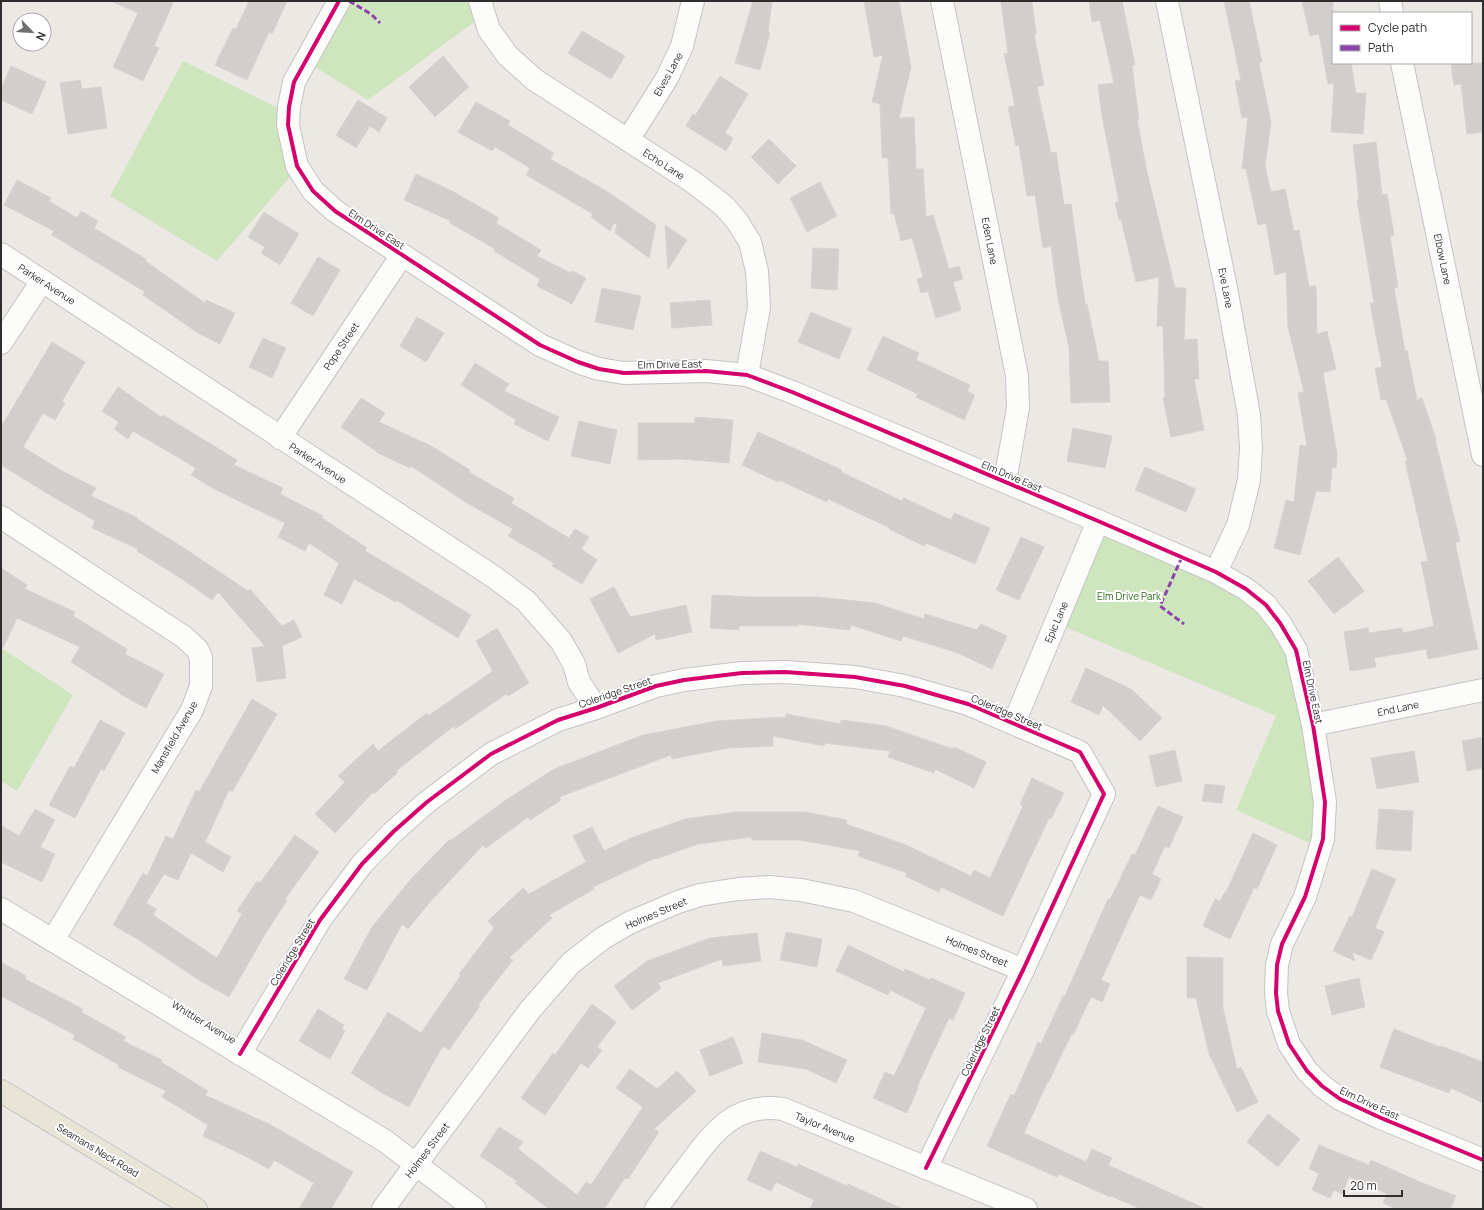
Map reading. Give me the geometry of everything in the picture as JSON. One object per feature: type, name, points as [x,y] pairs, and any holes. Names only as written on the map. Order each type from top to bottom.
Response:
[{"type":"main road","name":"Seamans Neck Road","points":[[1,1091],[196,1209]]},
{"type":"street","name":"Elm Drive East","points":[[339,1],[294,82],[289,107],[288,125],[297,166],[313,191],[335,211],[540,345],[578,362],[599,369],[624,373],[706,372],[747,375],[792,392],[1005,481],[1216,572],[1246,589],[1266,605],[1280,623],[1296,650],[1313,725],[1326,802],[1323,840],[1305,897],[1282,944],[1278,965],[1276,993],[1278,1010],[1290,1044],[1307,1071],[1322,1086],[1340,1099],[1381,1118],[1483,1160]]},
{"type":"street","name":"Echo Lane","points":[[480,1],[489,30],[508,56],[535,80],[693,182],[724,206],[737,221],[750,242],[757,271],[759,307],[747,375]]},
{"type":"street","name":"Elves Lane","points":[[628,140],[667,78],[682,46],[693,1]]},
{"type":"street","name":"Eden Lane","points":[[942,1],[1017,376],[1018,408],[1005,481]]},
{"type":"street","name":"Eve Lane","points":[[1167,1],[1226,288],[1249,416],[1251,448],[1249,480],[1238,524],[1216,572]]},
{"type":"street","points":[[1390,1],[1392,12]]},
{"type":"street","name":"Elbow Lane","points":[[1402,64],[1483,455]]},
{"type":"street","name":"Parker Avenue","points":[[1,254],[494,577],[526,601],[561,641],[574,664],[579,682],[596,708]]},
{"type":"street","name":"Pope Street","points":[[280,438],[402,255]]},
{"type":"street","points":[[1,343],[42,281]]},
{"type":"street","name":"Mansfield Avenue","points":[[1,517],[184,637],[198,650],[201,657],[202,686],[192,710],[53,940]]},
{"type":"street","name":"Epic Lane","points":[[1014,723],[1098,521]]},
{"type":"street","name":"Coleridge Street","points":[[240,1054],[320,920],[362,864],[393,832],[427,802],[491,754],[558,720],[656,686],[684,680],[742,673],[785,672],[855,677],[905,686],[968,704],[1080,752],[1104,794],[1023,970],[926,1168]]},
{"type":"street","name":"End Lane","points":[[1313,725],[1483,690]]},
{"type":"street","name":"Holmes Street","points":[[383,1209],[530,1010],[571,963],[603,938],[631,922],[678,902],[700,895],[738,889],[769,887],[801,890],[854,901],[1023,970]]},
{"type":"street","name":"Whittier Avenue","points":[[1,909],[385,1141],[415,1166],[475,1209]]},
{"type":"street","name":"Taylor Avenue","points":[[656,1209],[706,1142],[724,1123],[743,1113],[768,1107],[783,1109],[1026,1209]]},
{"type":"green space","points":[[340,1],[476,1],[481,17],[368,100],[307,62]]},
{"type":"green space","points":[[183,61],[286,112],[296,170],[217,261],[110,196]]},
{"type":"green space","name":"Elm Drive Park","points":[[1100,525],[1245,591],[1293,651],[1323,801],[1318,847],[1236,810],[1276,716],[1058,624]]},
{"type":"green space","points":[[1,648],[73,695],[17,791],[1,781]]},
{"type":"building","points":[[111,1],[174,1],[154,46],[159,48],[143,81],[113,67],[138,13]]},
{"type":"building","points":[[249,1],[287,1],[272,34],[269,32],[247,80],[215,65],[233,28],[236,29]]},
{"type":"building","points":[[753,1],[772,1],[768,32],[770,33],[760,70],[735,63]]},
{"type":"building","points":[[864,1],[899,1],[911,67],[899,118],[914,117],[916,169],[923,169],[926,217],[933,215],[949,269],[959,266],[963,279],[953,282],[961,310],[936,318],[928,291],[921,293],[917,279],[923,277],[912,238],[901,241],[894,213],[891,214],[888,158],[882,158],[880,104],[872,102],[883,55],[874,57]]},
{"type":"building","points":[[1032,1],[1036,34],[1034,35],[1044,85],[1037,87],[1051,153],[1056,152],[1064,205],[1071,204],[1085,304],[1087,304],[1099,361],[1108,361],[1110,402],[1071,403],[1069,347],[1058,299],[1051,246],[1043,248],[1035,195],[1027,196],[1019,145],[1016,146],[1008,107],[1015,106],[1004,54],[1008,53],[1001,2]]},
{"type":"building","points":[[1089,1],[1122,1],[1135,65],[1132,66],[1139,120],[1137,120],[1147,172],[1175,288],[1186,288],[1184,340],[1197,339],[1199,379],[1194,379],[1204,430],[1171,437],[1163,398],[1165,397],[1163,326],[1157,326],[1159,277],[1136,282],[1121,219],[1119,220],[1115,202],[1119,202],[1102,116],[1098,85],[1114,83],[1100,20],[1092,22]]},
{"type":"building","points":[[1224,1],[1249,1],[1262,62],[1259,63],[1271,122],[1265,166],[1271,192],[1285,189],[1294,231],[1299,230],[1309,286],[1316,286],[1317,334],[1327,331],[1336,369],[1323,373],[1337,454],[1336,468],[1332,467],[1330,492],[1316,491],[1300,555],[1274,548],[1286,500],[1294,502],[1300,445],[1307,446],[1298,393],[1304,392],[1288,327],[1286,272],[1275,275],[1266,223],[1258,225],[1246,169],[1242,168],[1248,117],[1242,118],[1235,81],[1241,80]]},
{"type":"building","points":[[1302,1],[1333,1],[1332,64],[1351,64],[1356,93],[1366,93],[1363,134],[1331,132],[1334,83],[1328,84],[1319,34],[1310,36]]},
{"type":"building","points":[[582,31],[625,56],[611,79],[568,53]]},
{"type":"building","points":[[443,56],[469,87],[435,117],[409,87]]},
{"type":"building","points":[[1483,63],[1483,132],[1467,134],[1461,84],[1454,85],[1451,64]]},
{"type":"building","points":[[11,66],[46,82],[32,114],[1,100],[1,89]]},
{"type":"building","points":[[720,76],[748,94],[725,133],[733,138],[726,151],[686,126],[693,114],[695,116]]},
{"type":"building","points":[[80,80],[82,89],[101,87],[107,128],[68,134],[60,83]]},
{"type":"building","points":[[358,100],[387,118],[379,132],[370,126],[356,148],[336,135]]},
{"type":"building","points":[[476,102],[510,121],[508,125],[554,153],[550,159],[608,192],[656,225],[649,258],[615,233],[617,224],[614,223],[610,231],[591,217],[593,214],[526,175],[530,168],[495,147],[492,151],[458,132]]},
{"type":"building","points":[[769,139],[796,166],[778,184],[751,157]]},
{"type":"building","points":[[1376,142],[1382,195],[1387,194],[1394,235],[1390,236],[1398,287],[1394,288],[1405,351],[1407,350],[1417,400],[1422,398],[1436,439],[1460,541],[1455,543],[1478,649],[1428,659],[1426,649],[1374,658],[1376,667],[1350,671],[1344,632],[1368,628],[1369,633],[1402,628],[1403,633],[1434,626],[1421,562],[1428,561],[1405,461],[1408,461],[1386,399],[1381,400],[1375,368],[1382,367],[1370,303],[1374,303],[1357,200],[1359,199],[1353,145]]},
{"type":"building","points":[[416,174],[452,191],[499,218],[496,223],[541,250],[537,256],[571,273],[572,271],[586,278],[572,304],[537,286],[540,279],[494,251],[495,249],[450,223],[451,221],[404,200]]},
{"type":"building","points":[[17,180],[51,198],[49,201],[77,218],[81,211],[98,221],[94,228],[146,259],[145,261],[205,303],[206,300],[235,313],[220,344],[198,333],[143,295],[145,292],[52,235],[54,231],[4,205]]},
{"type":"building","points":[[820,182],[837,216],[807,232],[790,198]]},
{"type":"building","points":[[264,212],[299,234],[280,265],[261,253],[265,247],[248,237]]},
{"type":"building","points":[[665,225],[687,240],[668,269]]},
{"type":"building","points":[[813,248],[839,249],[837,290],[811,288]]},
{"type":"building","points":[[318,257],[340,270],[313,316],[291,303]]},
{"type":"building","points":[[602,288],[641,296],[633,330],[595,322]]},
{"type":"building","points":[[710,300],[712,325],[672,328],[670,303]]},
{"type":"building","points":[[811,312],[852,329],[839,359],[798,342]]},
{"type":"building","points":[[417,317],[444,333],[426,362],[400,346]]},
{"type":"building","points":[[883,336],[919,353],[916,360],[970,385],[967,391],[975,395],[964,420],[916,397],[918,394],[867,370]]},
{"type":"building","points":[[263,338],[286,348],[272,378],[249,367]]},
{"type":"building","points":[[52,342],[85,362],[62,401],[65,403],[55,420],[43,413],[23,447],[62,471],[96,488],[91,496],[138,518],[137,519],[184,548],[248,591],[250,589],[282,626],[294,620],[302,637],[282,646],[286,678],[257,682],[252,648],[265,646],[218,592],[212,600],[137,551],[138,549],[92,528],[95,521],[1,465],[1,427]]},
{"type":"building","points":[[475,363],[509,384],[504,391],[559,417],[548,441],[514,424],[516,420],[461,385]]},
{"type":"building","points":[[118,387],[161,417],[163,415],[237,460],[234,465],[283,488],[280,494],[323,516],[322,518],[367,548],[365,551],[471,615],[458,638],[396,600],[396,602],[354,579],[342,604],[324,595],[339,563],[309,543],[305,551],[278,537],[285,523],[216,490],[191,475],[196,468],[133,431],[128,439],[114,429],[119,422],[102,411]]},
{"type":"building","points":[[361,398],[385,413],[379,422],[431,446],[470,470],[469,472],[514,498],[511,503],[569,538],[575,529],[589,537],[581,549],[597,560],[582,584],[552,566],[554,563],[508,536],[513,529],[467,503],[411,466],[410,468],[376,452],[341,427]]},
{"type":"building","points":[[695,417],[733,420],[729,463],[681,459],[638,460],[638,423],[695,423]]},
{"type":"building","points":[[579,421],[617,430],[610,464],[571,456]]},
{"type":"building","points":[[1073,428],[1112,436],[1105,468],[1067,461]]},
{"type":"building","points":[[758,432],[842,470],[841,472],[902,501],[904,498],[951,520],[954,513],[990,528],[975,564],[926,543],[924,546],[889,529],[890,528],[828,499],[827,502],[779,480],[778,482],[742,465]]},
{"type":"building","points":[[1145,467],[1196,489],[1186,512],[1135,490]]},
{"type":"building","points":[[1021,537],[1044,547],[1019,600],[996,590]]},
{"type":"building","points":[[1338,557],[1364,591],[1334,614],[1308,581]]},
{"type":"building","points":[[1,568],[27,585],[25,589],[75,612],[73,616],[127,649],[125,654],[164,674],[146,708],[120,694],[71,662],[80,647],[17,618],[1,652]]},
{"type":"building","points":[[614,587],[630,617],[686,605],[692,632],[656,640],[655,634],[618,653],[590,599]]},
{"type":"building","points":[[712,595],[751,597],[817,597],[875,603],[924,619],[925,614],[977,630],[981,624],[1007,636],[992,669],[958,653],[903,636],[901,641],[851,625],[850,630],[798,624],[798,626],[739,626],[739,630],[710,628]]},
{"type":"building","points":[[497,628],[529,683],[508,696],[506,694],[455,729],[454,726],[396,771],[398,772],[374,794],[373,792],[335,833],[315,814],[345,782],[338,776],[373,744],[378,751],[427,713],[428,716],[493,671],[476,641]]},
{"type":"building","points":[[1086,668],[1131,689],[1162,718],[1140,741],[1103,705],[1099,715],[1071,702]]},
{"type":"building","points":[[252,699],[277,714],[232,792],[229,790],[205,842],[231,857],[223,872],[191,853],[178,880],[164,874],[146,903],[156,909],[153,915],[217,958],[242,914],[237,911],[257,881],[260,883],[295,835],[319,852],[285,899],[287,900],[264,936],[229,997],[199,980],[139,940],[113,925],[143,873],[147,876],[166,836],[173,839],[196,790],[199,792]]},
{"type":"building","points":[[786,714],[841,724],[841,720],[886,726],[953,749],[954,747],[986,762],[974,788],[935,769],[934,773],[888,757],[890,751],[825,743],[824,746],[773,736],[773,746],[728,748],[672,759],[671,755],[559,797],[561,800],[530,820],[528,817],[486,848],[483,845],[430,902],[408,929],[402,924],[367,990],[344,979],[372,927],[411,879],[449,840],[450,841],[506,800],[554,769],[643,735],[717,721],[786,717]]},
{"type":"building","points":[[100,720],[125,733],[104,771],[101,769],[75,818],[49,805],[70,766],[74,768]]},
{"type":"building","points":[[1483,737],[1483,768],[1467,771],[1462,741]]},
{"type":"building","points":[[1175,750],[1182,781],[1156,787],[1149,756]]},
{"type":"building","points":[[1414,751],[1419,782],[1377,789],[1371,758]]},
{"type":"building","points":[[1032,778],[1064,793],[1051,819],[1049,818],[1003,916],[941,887],[939,892],[905,876],[907,873],[858,856],[860,851],[800,840],[752,840],[752,837],[698,844],[656,859],[655,858],[593,887],[594,889],[549,915],[552,918],[509,958],[513,960],[478,1005],[480,1006],[449,1050],[443,1046],[409,1107],[382,1093],[351,1073],[388,1012],[421,1033],[461,975],[459,974],[494,928],[488,921],[523,888],[529,894],[586,862],[573,836],[592,827],[604,851],[631,838],[685,819],[736,812],[805,812],[847,820],[846,824],[906,845],[971,876],[974,870],[990,878],[1023,806],[1020,804]]},
{"type":"building","points":[[1205,784],[1225,786],[1222,803],[1202,801]]},
{"type":"building","points":[[1158,806],[1183,817],[1169,848],[1165,846],[1152,874],[1161,879],[1151,900],[1140,895],[1101,980],[1110,984],[1102,1002],[1091,997],[1073,1035],[1071,1035],[1047,1083],[1024,1133],[1086,1162],[1092,1149],[1112,1158],[1108,1165],[1206,1209],[1141,1209],[1059,1174],[1057,1177],[987,1146],[1011,1094],[1014,1096],[1038,1042],[1041,1044],[1063,996],[1065,996],[1108,899],[1110,900],[1132,854],[1135,855]]},
{"type":"building","points":[[35,809],[55,820],[40,847],[55,854],[42,882],[1,862],[1,825],[19,836]]},
{"type":"building","points":[[1379,809],[1413,811],[1411,851],[1376,849]]},
{"type":"building","points":[[1253,833],[1277,845],[1257,889],[1254,888],[1230,939],[1203,926],[1215,899],[1220,901],[1226,892]]},
{"type":"building","points":[[1372,869],[1396,879],[1375,928],[1384,932],[1371,960],[1352,952],[1355,961],[1333,951],[1350,916],[1352,917]]},
{"type":"building","points":[[786,932],[822,939],[817,967],[780,960]]},
{"type":"building","points":[[757,933],[761,961],[723,966],[722,959],[658,983],[661,988],[632,1010],[614,986],[647,961],[710,938]]},
{"type":"building","points":[[848,945],[904,972],[905,969],[930,980],[931,978],[965,993],[953,1020],[949,1018],[917,1087],[918,1088],[907,1113],[873,1098],[885,1072],[894,1076],[926,1008],[890,990],[888,995],[836,971]]},
{"type":"building","points":[[1187,957],[1223,958],[1223,1008],[1237,1069],[1241,1067],[1258,1102],[1237,1112],[1210,1058],[1196,998],[1187,998]]},
{"type":"building","points":[[1,962],[26,976],[25,979],[83,1009],[81,1012],[126,1037],[123,1041],[162,1060],[161,1062],[208,1091],[205,1095],[269,1124],[353,1172],[331,1209],[299,1209],[314,1183],[274,1160],[269,1169],[203,1136],[208,1125],[162,1097],[166,1091],[118,1067],[119,1065],[73,1039],[75,1035],[1,996]]},
{"type":"building","points":[[1359,978],[1365,1007],[1332,1015],[1325,986]]},
{"type":"building","points":[[592,1004],[616,1022],[597,1047],[602,1050],[588,1068],[581,1063],[545,1115],[521,1098],[553,1053],[555,1055]]},
{"type":"building","points":[[318,1009],[344,1025],[342,1029],[345,1031],[330,1059],[299,1041]]},
{"type":"building","points":[[1394,1029],[1483,1062],[1483,1103],[1451,1088],[1449,1093],[1380,1067]]},
{"type":"building","points":[[762,1033],[802,1040],[847,1060],[836,1083],[806,1069],[758,1062]]},
{"type":"building","points":[[733,1037],[743,1063],[710,1076],[700,1050]]},
{"type":"building","points":[[630,1069],[657,1089],[677,1071],[696,1091],[654,1129],[659,1132],[628,1179],[625,1178],[604,1209],[549,1209],[515,1183],[517,1181],[480,1156],[499,1127],[523,1142],[518,1149],[577,1195],[586,1182],[591,1185],[643,1107],[616,1088]]},
{"type":"building","points":[[1268,1114],[1300,1139],[1278,1167],[1247,1142]]},
{"type":"building","points":[[1319,1145],[1369,1165],[1371,1160],[1456,1196],[1450,1209],[1396,1209],[1383,1203],[1387,1194],[1349,1177],[1342,1194],[1334,1190],[1330,1198],[1312,1190],[1319,1173],[1309,1169]]},
{"type":"building","points":[[760,1151],[797,1167],[798,1164],[847,1186],[848,1184],[903,1209],[810,1209],[814,1200],[776,1182],[771,1191],[747,1180]]},
{"type":"marked path","points":[[349,1],[371,14],[380,23]]},
{"type":"marked path","points":[[1182,557],[1160,606],[1184,624]]},
{"type":"cycle path","points":[[339,1],[294,82],[289,107],[288,125],[297,166],[313,191],[335,211],[540,345],[578,362],[599,369],[624,373],[706,371],[747,375],[792,392],[1216,572],[1246,589],[1266,605],[1280,623],[1296,650],[1313,725],[1325,802],[1323,839],[1305,897],[1282,944],[1277,965],[1276,993],[1278,1011],[1289,1044],[1307,1071],[1322,1086],[1340,1099],[1381,1118],[1483,1160]]},
{"type":"cycle path","points":[[240,1054],[320,920],[362,864],[393,832],[427,802],[491,754],[558,720],[656,686],[684,680],[742,673],[785,672],[855,677],[905,686],[968,704],[1080,752],[1104,794],[1023,970],[926,1168]]}]
